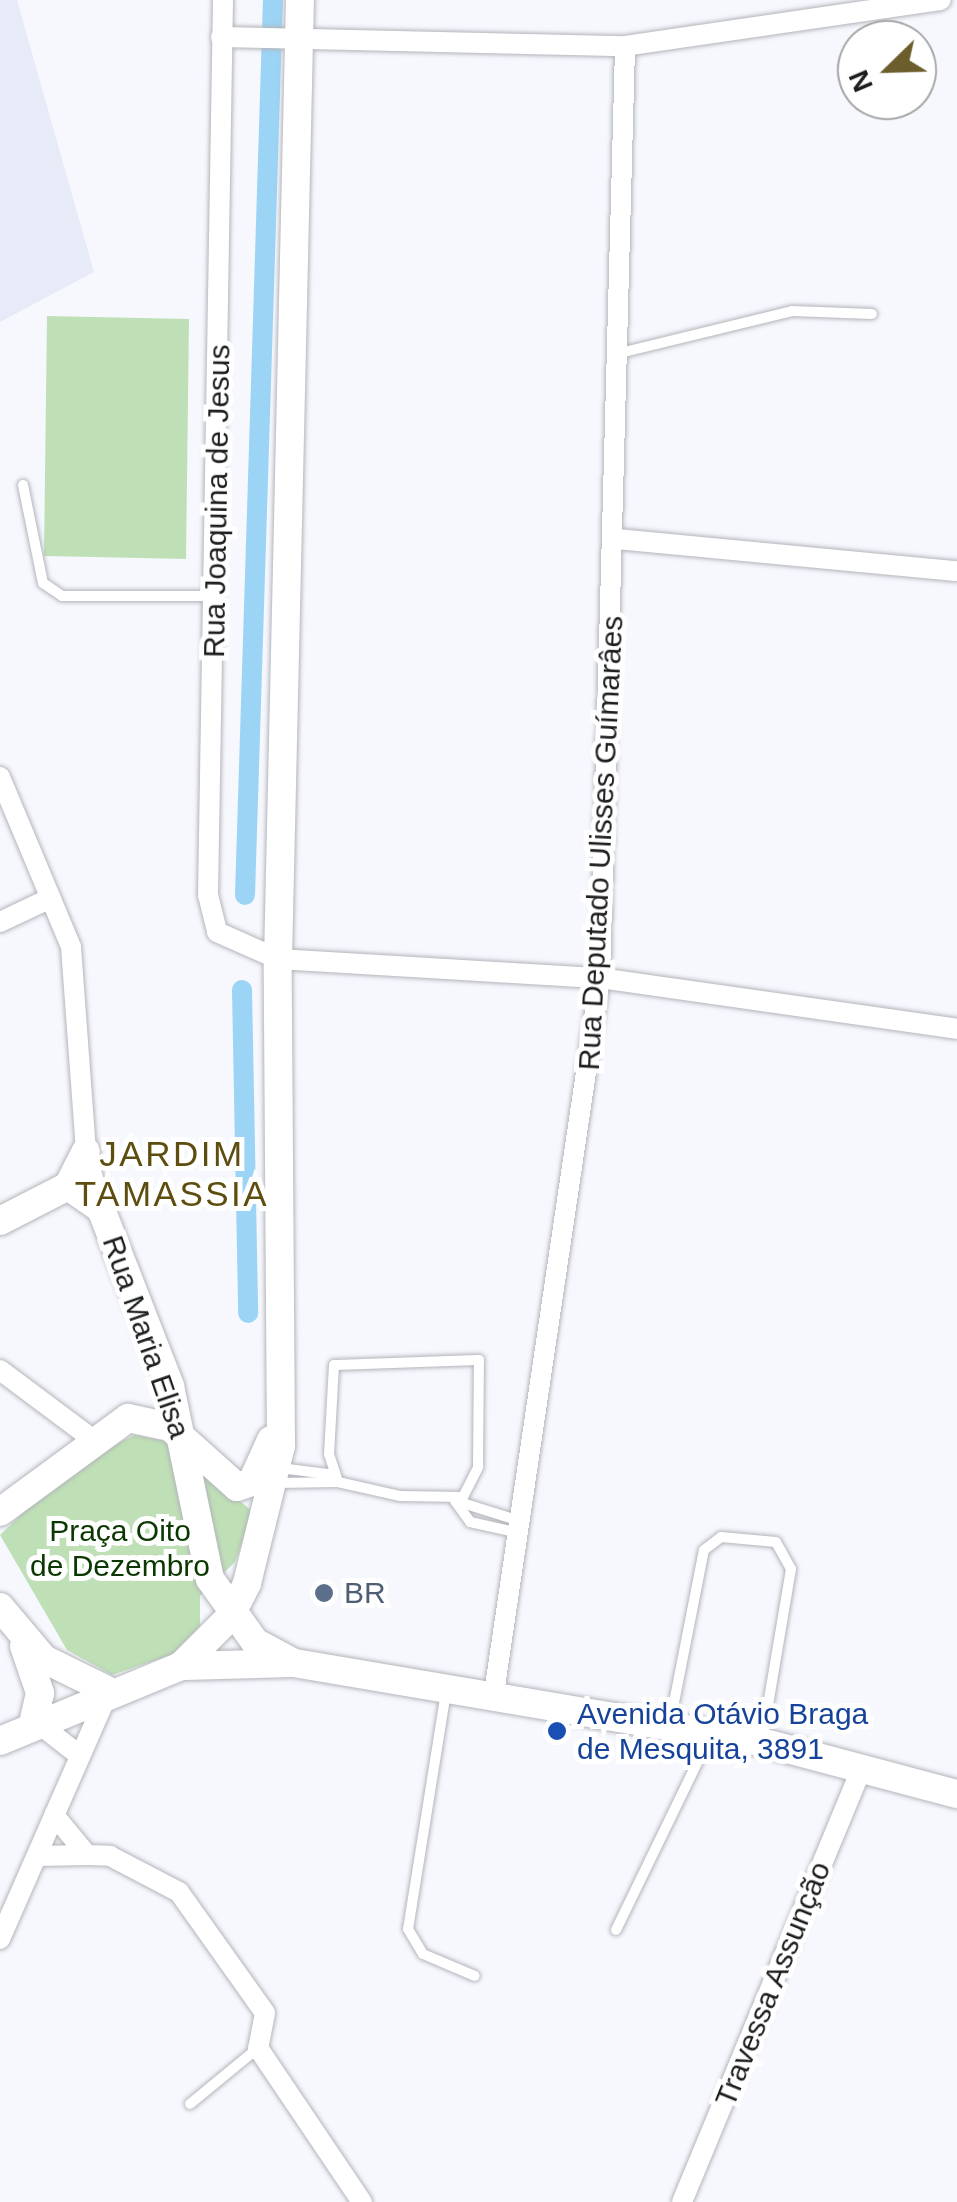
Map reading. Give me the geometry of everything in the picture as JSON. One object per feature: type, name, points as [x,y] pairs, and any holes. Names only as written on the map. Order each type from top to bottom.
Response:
[{"type":"main road","points":[[181,1666],[230,1618],[277,1475],[282,1410],[278,959],[300,0]]},
{"type":"main road","points":[[0,1221],[68,1186],[86,1151]]},
{"type":"main road","name":"Rua Maria Elisa","points":[[68,1186],[101,1209],[184,1438],[210,1579],[230,1618]]},
{"type":"main road","points":[[0,1512],[92,1438],[142,1415],[184,1438],[226,1482],[245,1486],[282,1410]]},
{"type":"main road","points":[[0,1608],[22,1640],[40,1692],[34,1720]]},
{"type":"main road","points":[[230,1618],[294,1663]]},
{"type":"main road","points":[[22,1640],[109,1691]]},
{"type":"main road","points":[[0,1741],[34,1720],[181,1666],[294,1663],[494,1693],[762,1742],[957,1794]]},
{"type":"street","name":"Rua Joaquina de Jesus","points":[[223,0],[210,916],[224,940],[278,959],[600,978],[957,1030]]},
{"type":"street","points":[[222,37],[299,43],[625,46],[941,0]]},
{"type":"street","name":"Rua Deputado Ulisses Guímarâes","points":[[494,1693],[600,978],[616,539],[625,46]]},
{"type":"street","points":[[616,539],[957,571]]},
{"type":"street","points":[[1,784],[51,898],[75,965],[86,1151],[101,1209]]},
{"type":"street","points":[[0,922],[51,898]]},
{"type":"street","points":[[0,1370],[92,1438]]},
{"type":"street","points":[[0,1938],[109,1691]]},
{"type":"street","points":[[34,1720],[79,1755]]},
{"type":"street","name":"Travessa Assunção","points":[[682,2202],[863,1766]]},
{"type":"street","points":[[54,1814],[87,1856]]},
{"type":"street","points":[[38,1856],[110,1856],[178,1892],[265,2013],[258,2048],[362,2202]]},
{"type":"lane","points":[[620,353],[792,310],[872,314]]},
{"type":"lane","points":[[23,485],[43,583],[62,596],[217,596]]},
{"type":"lane","points":[[338,1482],[328,1454],[334,1365],[472,1357],[485,1374],[478,1467],[455,1500]]},
{"type":"lane","points":[[277,1475],[455,1500],[520,1527]]},
{"type":"lane","points":[[670,1725],[704,1550],[721,1537],[776,1542],[791,1569],[762,1742]]},
{"type":"lane","points":[[447,1686],[408,1929],[424,1954],[474,1976]]},
{"type":"lane","points":[[616,1930],[712,1733]]},
{"type":"lane","points":[[190,2104],[258,2048]]},
{"type":"shaded area","points":[[0,0],[17,0],[94,272],[0,322]]},
{"type":"green space","points":[[47,316],[189,319],[186,559],[44,556]]},
{"type":"green space","name":"Praça Oito de Dezembro","points":[[135,1435],[169,1442],[253,1512],[235,1562],[200,1596],[200,1645],[112,1675],[67,1650],[0,1535],[73,1464]]},
{"type":"waterway","points":[[245,895],[273,0]]},
{"type":"waterway","points":[[242,990],[248,1313]]},
{"type":"place","name":"BR","points":[[324,1593]]},
{"type":"place","name":"Avenida Otávio Braga de Mesquita, 3891","points":[[557,1731]]},
{"type":"district","name":"JARDIM TAMASSIA","points":[[172,1174]]}]
